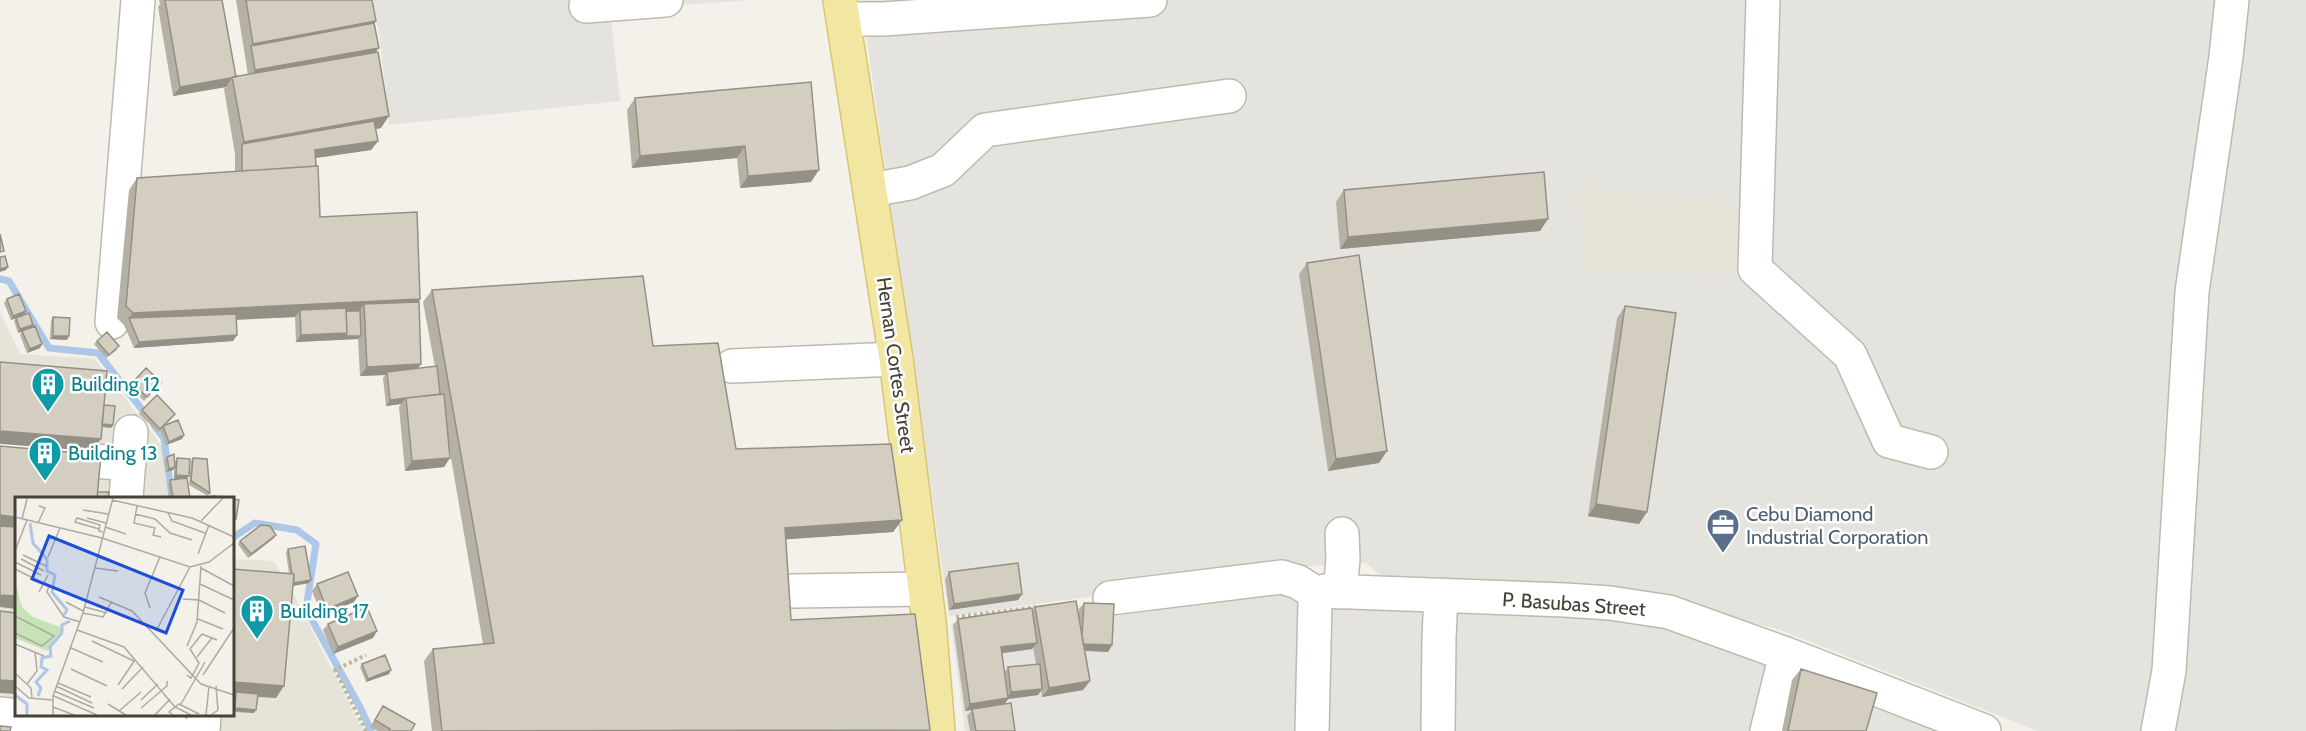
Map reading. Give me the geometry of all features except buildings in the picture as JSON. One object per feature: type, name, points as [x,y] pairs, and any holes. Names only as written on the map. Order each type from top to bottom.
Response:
[{"type":"main road","name":"Hernan Cortes Street","points":[[841,10],[896,359],[929,621],[938,731]]},
{"type":"street","points":[[112,322],[138,0]]},
{"type":"street","points":[[586,6],[666,0]]},
{"type":"street","points":[[841,10],[883,19],[1150,0]]},
{"type":"street","points":[[1763,0],[1755,269],[1850,355],[1889,441],[1930,452]]},
{"type":"street","points":[[2158,731],[2169,670],[2192,292],[2232,0]]},
{"type":"street","points":[[870,190],[910,183],[943,170],[985,130],[1230,96]]},
{"type":"street","points":[[732,366],[896,359]]},
{"type":"street","points":[[0,453],[130,448],[126,497]]},
{"type":"street","points":[[1312,731],[1315,601],[1329,593],[1343,559],[1342,534]]},
{"type":"street","points":[[1110,598],[1282,577],[1329,593]]},
{"type":"street","points":[[793,591],[925,589]]},
{"type":"street","name":"P. Basubas Street","points":[[1329,593],[1576,601],[1610,603],[1669,612],[1786,654],[1984,731]]},
{"type":"street","points":[[1438,731],[1438,637],[1442,596]]},
{"type":"street","points":[[1767,731],[1786,654]]},
{"type":"street","points":[[0,714],[41,725],[115,724],[175,731]]},
{"type":"street","points":[[203,731],[204,716]]},
{"type":"path","points":[[929,621],[1042,607]]},
{"type":"path","points":[[366,655],[335,670],[366,731]]},
{"type":"shaded area","points":[[373,0],[752,0],[610,10],[620,101],[389,125],[380,40]]},
{"type":"shaded area","points":[[861,0],[2306,0],[2306,731],[2038,731],[1780,630],[1658,598],[1389,582],[1366,563],[1322,565],[949,616]],"holes":[[[1578,188],[1749,205],[1744,275],[1580,272]]]},
{"type":"shaded area","points":[[1578,188],[1749,205],[1745,275],[1580,272]]},
{"type":"shaded area","points":[[0,312],[20,354],[95,359],[162,446],[168,497],[15,497],[15,716],[234,716],[234,559],[273,561],[289,585],[363,731],[0,731]]},
{"type":"shaded area","points":[[1286,581],[1301,595],[1294,731],[965,731],[951,623]]},
{"type":"shaded area","points":[[1495,608],[1579,612],[1676,628],[1944,731],[1326,731],[1332,610]]},
{"type":"waterway","points":[[0,279],[9,281],[49,348],[98,353],[147,416]]},
{"type":"waterway","points":[[154,425],[164,438],[172,497]]},
{"type":"waterway","points":[[234,537],[255,523],[297,530],[316,544],[306,609],[371,731]]},
{"type":"place","name":"Building 12","points":[[48,413]]},
{"type":"place","name":"Building 13","points":[[45,482]]},
{"type":"place","name":"Cebu Diamond Industrial Corporation","points":[[1723,554]]},
{"type":"place","name":"Building 17","points":[[257,640]]}]
